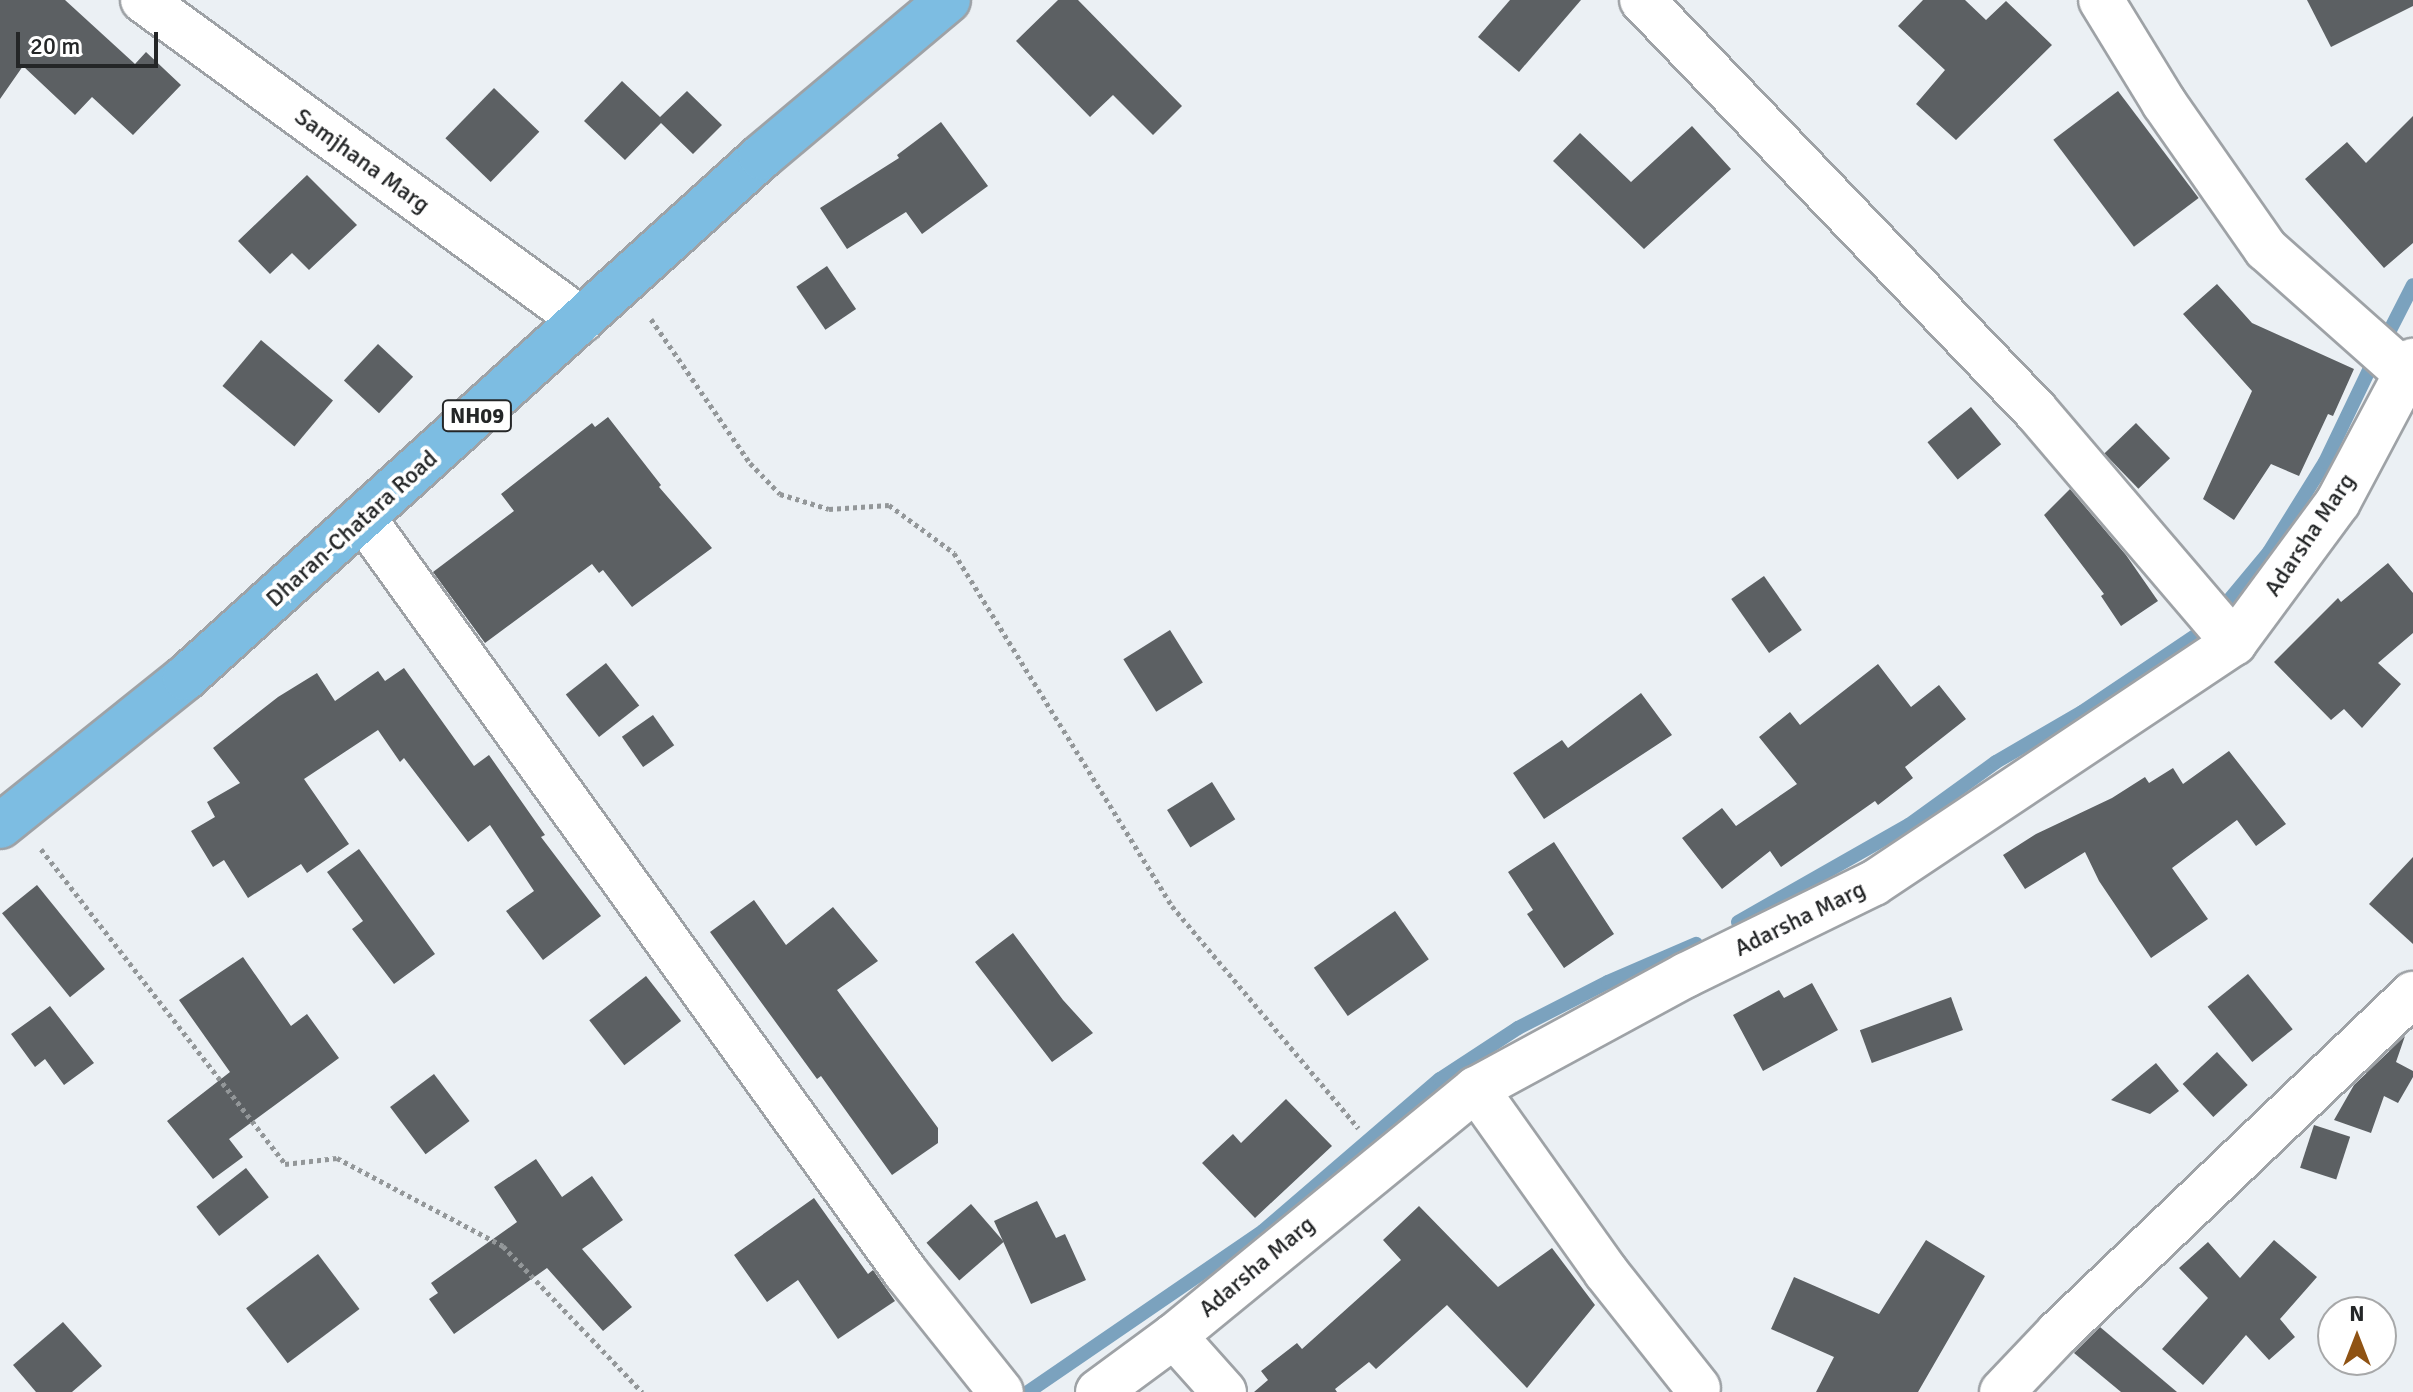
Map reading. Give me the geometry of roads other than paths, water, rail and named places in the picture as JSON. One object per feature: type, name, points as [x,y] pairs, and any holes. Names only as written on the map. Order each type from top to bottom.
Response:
[{"type":"main road","name":"Dharan-Chatara Road","points":[[8,821],[185,678],[761,157],[948,0]]},
{"type":"street","name":"Samjhana Marg","points":[[143,0],[582,320]]},
{"type":"street","points":[[1642,0],[2036,411],[2234,643]]},
{"type":"street","points":[[2101,0],[2164,103],[2266,249],[2410,368]]},
{"type":"street","name":"Adarsha Marg","points":[[1098,1392],[1174,1336],[1476,1089],[1686,975],[1874,883],[2234,643],[2338,502],[2410,368]]},
{"type":"street","points":[[364,519],[906,1273],[1001,1392]]},
{"type":"street","points":[[2002,1392],[2058,1333],[2413,994]]},
{"type":"street","points":[[1476,1089],[1606,1272],[1698,1388]]},
{"type":"street","points":[[1174,1336],[1224,1392]]},
{"type":"waterway","points":[[2387,336],[2413,285]]},
{"type":"waterway","points":[[2225,605],[2269,552],[2325,462],[2372,364]]},
{"type":"waterway","points":[[1738,922],[1909,825],[1996,762],[2082,712],[2198,634]]},
{"type":"waterway","points":[[1028,1392],[1263,1231],[1440,1079],[1518,1028],[1608,982],[1696,944]]}]
